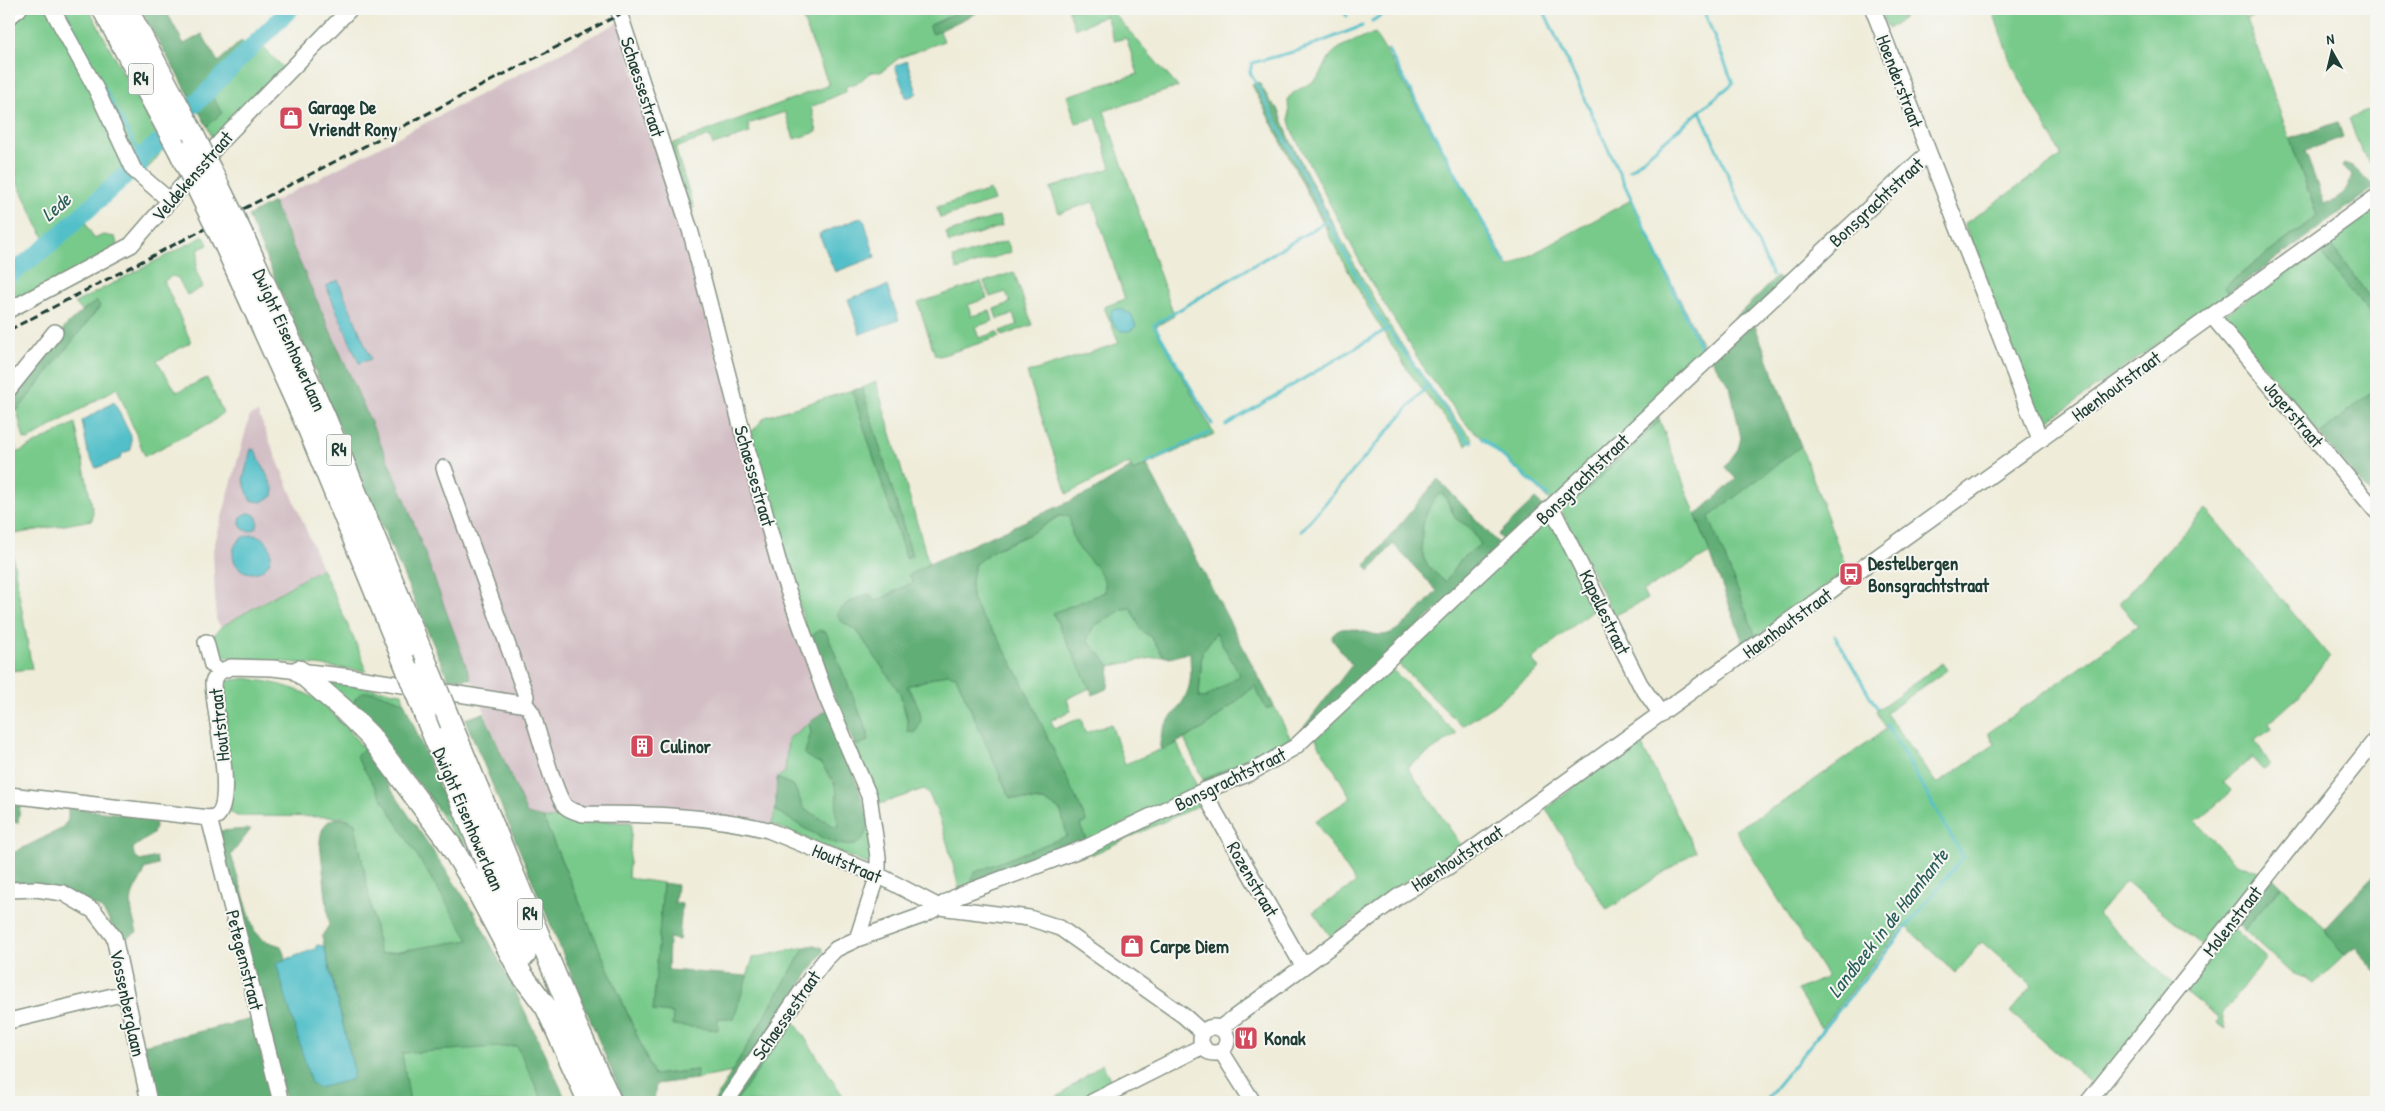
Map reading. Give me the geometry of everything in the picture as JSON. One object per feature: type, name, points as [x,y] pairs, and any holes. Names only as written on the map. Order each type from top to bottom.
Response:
[{"type":"highway","name":"R4","points":[[103,9],[179,150],[235,243]]},
{"type":"highway","name":"R4","points":[[127,9],[193,134],[235,243]]},
{"type":"highway","name":"Dwight Eisenhowerlaan","points":[[235,243],[425,715],[546,1007]]},
{"type":"highway","name":"Dwight Eisenhowerlaan","points":[[235,243],[324,415],[576,1025],[611,1102]]},
{"type":"highway","points":[[299,670],[370,736],[425,808],[472,879],[522,975],[546,1007]]},
{"type":"highway","name":"R4","points":[[546,1007],[589,1102]]},
{"type":"street","points":[[9,17],[20,9]]},
{"type":"street","points":[[52,9],[94,85],[134,170],[170,201]]},
{"type":"street","name":"Veldekensstraat","points":[[9,310],[112,257],[131,245],[220,141],[335,14],[350,9]]},
{"type":"street","name":"Schaessestraat","points":[[618,9],[692,233],[781,571],[826,696],[869,796],[878,857],[878,874],[857,939]]},
{"type":"street","name":"Hoenderstraat","points":[[1873,9],[1928,153]]},
{"type":"street","name":"Bonsgrachtstraat","points":[[939,907],[959,895],[1087,847],[1203,792],[1250,773],[1295,747],[1552,508],[1928,153],[2038,434],[2042,439]]},
{"type":"street","name":"Haenhoutstraat","points":[[1220,1028],[1399,896],[1448,868],[2376,197]]},
{"type":"street","name":"Jagerstraat","points":[[2212,316],[2376,511]]},
{"type":"street","points":[[9,389],[55,332]]},
{"type":"street","name":"Houtstraat","points":[[444,468],[526,696],[524,704]]},
{"type":"street","name":"Kapellestraat","points":[[1552,508],[1583,566],[1640,684],[1661,714]]},
{"type":"street","points":[[206,642],[212,665],[219,672]]},
{"type":"street","name":"Houtstraat","points":[[209,818],[217,816],[224,805],[223,762],[213,682],[219,672],[231,666],[299,670],[524,704],[532,713],[563,802],[573,811],[583,814],[682,818],[754,826],[878,874],[939,907],[1029,918],[1046,922],[1060,928],[1184,1016],[1203,1040]]},
{"type":"street","name":"Molenstraat","points":[[2088,1102],[2376,739]]},
{"type":"street","name":"Rozenstraat","points":[[1203,792],[1303,966]]},
{"type":"street","points":[[9,795],[209,818]]},
{"type":"street","name":"Petegemstraat","points":[[209,818],[281,1102]]},
{"type":"street","name":"Vossenberglaan","points":[[9,890],[36,889],[63,893],[94,911],[114,936],[149,1102]]},
{"type":"street","name":"Schaessestraat","points":[[726,1102],[825,960],[836,950],[857,939],[924,915],[939,907]]},
{"type":"street","points":[[9,1021],[125,993]]},
{"type":"street","points":[[1092,1102],[1203,1040],[1210,1027],[1220,1028],[1224,1031],[1227,1038],[1226,1046],[1221,1051],[1211,1052],[1203,1040]]},
{"type":"street","points":[[1221,1051],[1253,1102]]},
{"type":"shaded area","points":[[619,22],[703,310],[828,709],[788,739],[785,772],[777,778],[772,824],[633,809],[632,823],[543,818],[527,814],[466,666],[405,499],[273,202]]},
{"type":"shaded area","points":[[258,413],[322,568],[221,627],[216,620],[213,550],[250,415]]},
{"type":"green space","points":[[28,9],[89,9],[163,147],[157,158],[138,176],[78,207],[94,239],[103,235],[115,237],[118,246],[9,306],[9,264],[47,244],[9,166],[9,23]]},
{"type":"green space","points":[[140,9],[165,9],[184,44],[202,34],[218,62],[241,41],[252,51],[210,92],[222,113],[207,126]]},
{"type":"green space","points":[[806,9],[964,9],[929,26],[933,34],[940,31],[944,41],[899,58],[881,72],[871,73],[858,82],[845,87],[847,91],[811,107],[817,132],[794,139],[785,112],[748,124],[750,133],[713,145],[710,136],[675,148],[694,208],[690,209],[669,145],[829,85],[800,12]]},
{"type":"green space","points":[[964,9],[984,9],[933,34],[929,26]]},
{"type":"green space","points":[[1068,9],[1110,9],[1178,87],[1104,111],[1174,316],[1155,327],[1214,434],[1133,471],[1129,463],[1067,494],[1027,373],[1119,343],[1104,307],[1125,299],[1093,202],[1059,213],[1050,188],[1111,168],[1096,118],[1076,123],[1067,96],[1138,74],[1126,38],[1114,41],[1106,16],[1075,29]]},
{"type":"green space","points":[[1880,9],[1916,9],[1888,29]]},
{"type":"green space","points":[[1992,9],[2243,9],[2317,216],[2225,286],[2229,293],[2045,423],[2040,420],[1964,224],[2062,156],[2011,63]]},
{"type":"green space","points":[[2261,9],[2276,9],[2247,19]]},
{"type":"green space","points":[[1375,33],[1509,267],[1631,200],[1707,355],[1552,503],[1521,471],[1466,424],[1427,373],[1369,279],[1292,131],[1289,120],[1288,98],[1294,92],[1317,78],[1331,55],[1340,47]]},
{"type":"green space","points":[[260,44],[285,69],[213,140],[207,126],[221,112],[209,92]]},
{"type":"green space","points":[[1259,82],[1271,103],[1278,108],[1291,142],[1334,226],[1326,229],[1252,85]]},
{"type":"green space","points":[[2376,108],[2376,170],[2361,151],[2349,118]]},
{"type":"green space","points":[[2338,122],[2343,137],[2305,151],[2324,203],[2339,198],[2348,186],[2352,176],[2350,172],[2342,167],[2344,163],[2352,166],[2375,187],[2229,293],[2224,287],[2317,216],[2290,139]]},
{"type":"green space","points":[[990,190],[994,201],[940,218],[937,207]]},
{"type":"green space","points":[[273,202],[405,499],[471,679],[448,678],[248,216]]},
{"type":"green space","points":[[2376,207],[2376,306],[2328,241]]},
{"type":"green space","points":[[999,216],[1002,226],[949,243],[946,233]]},
{"type":"green space","points":[[1334,226],[1380,310],[1414,364],[1432,390],[1473,439],[1466,445],[1409,372],[1369,309],[1326,230]]},
{"type":"green space","points":[[204,236],[208,245],[199,249],[196,270],[203,287],[187,295],[178,278],[172,276],[164,281],[191,342],[157,361],[177,392],[207,378],[223,413],[211,423],[145,456],[117,388],[28,440],[24,439],[17,411],[100,306],[86,308],[82,311],[75,303]]},
{"type":"green space","points":[[1007,241],[1011,252],[957,270],[953,258]]},
{"type":"green space","points":[[2328,241],[2376,306],[2376,313],[2372,316],[2317,249]]},
{"type":"green space","points":[[2317,249],[2372,316],[2376,313],[2376,388],[2320,435],[2223,316]]},
{"type":"green space","points":[[1014,272],[1032,325],[1002,336],[1000,331],[1017,325],[1013,314],[997,319],[994,309],[1010,303],[1006,292],[990,297],[984,282]]},
{"type":"green space","points":[[1776,277],[1783,281],[1755,326],[1801,446],[1709,517],[1756,637],[1744,645],[1696,515],[1736,479],[1725,467],[1738,449],[1741,438],[1730,386],[1704,349]]},
{"type":"green space","points":[[981,282],[987,298],[968,305],[971,316],[990,311],[993,321],[975,327],[979,338],[997,332],[999,337],[940,356],[935,355],[918,303]]},
{"type":"green space","points":[[97,301],[100,306],[17,411],[9,408],[9,396],[50,344],[72,320]]},
{"type":"green space","points":[[876,382],[929,564],[909,575],[913,582],[875,602],[869,594],[860,597],[847,604],[837,614],[840,620],[858,632],[900,693],[908,725],[915,699],[907,686],[947,674],[956,676],[1010,798],[1041,801],[1056,807],[1065,822],[1068,836],[960,893],[940,821],[929,795],[924,789],[877,805],[855,746],[868,741],[868,733],[826,632],[811,644],[748,436],[765,417],[852,390],[906,558],[912,556],[862,388]]},
{"type":"green space","points":[[862,388],[912,555],[906,558],[852,390]]},
{"type":"green space","points":[[2376,388],[2376,502],[2320,435]]},
{"type":"green space","points":[[1657,414],[1660,421],[1580,496],[1574,491]]},
{"type":"green space","points":[[1660,421],[1710,553],[1643,591],[1647,599],[1614,616],[1561,510],[1561,505],[1574,491],[1580,496]]},
{"type":"green space","points":[[9,423],[17,453],[75,423],[93,511],[92,520],[9,535]]},
{"type":"green space","points":[[1801,446],[1847,570],[1756,637],[1708,517]]},
{"type":"green space","points":[[1147,465],[1274,706],[1266,709],[1255,686],[1204,728],[1165,749],[1160,748],[1166,725],[1183,702],[1190,684],[1190,652],[1170,658],[1163,656],[1151,637],[1141,630],[1131,608],[1123,609],[1094,626],[1087,640],[1110,666],[1108,688],[1093,695],[1053,613],[1105,592],[1105,584],[1098,570],[1077,546],[1069,516],[1059,516],[1030,534],[994,550],[975,564],[971,583],[972,598],[980,615],[997,636],[1020,678],[1087,822],[1080,825],[1087,842],[975,887],[972,878],[975,872],[1067,836],[1061,811],[1046,801],[1010,798],[956,676],[947,674],[907,686],[917,703],[921,715],[919,727],[914,733],[908,732],[907,717],[900,693],[858,632],[840,620],[837,614],[847,604],[870,594],[875,602],[913,582],[909,575],[929,564],[1091,492],[1131,467],[1133,471]],"holes":[[[1216,633],[1240,675],[1205,698],[1199,697],[1202,652]]]},
{"type":"green space","points":[[1438,479],[1503,548],[1290,747],[1205,788],[1203,780],[1291,739],[1301,731],[1352,665],[1331,638],[1336,632],[1341,629],[1355,629],[1376,635],[1389,634],[1404,625],[1437,591],[1393,544],[1370,571],[1365,566]],"holes":[[[1440,494],[1444,495],[1455,518],[1469,527],[1481,544],[1462,558],[1445,582],[1430,568],[1424,559],[1422,551],[1423,524],[1429,507]]]},
{"type":"green space","points":[[1440,494],[1444,495],[1455,518],[1469,527],[1481,544],[1462,558],[1445,582],[1430,568],[1424,559],[1422,551],[1423,524],[1429,507]]},
{"type":"green space","points":[[1535,499],[1546,509],[1507,544],[1498,535]]},
{"type":"green space","points":[[2206,509],[2329,656],[2298,697],[2269,723],[2272,729],[2255,740],[2270,764],[2263,770],[2252,758],[2223,782],[2232,791],[2196,822],[2233,862],[2264,873],[2205,948],[2126,881],[2098,915],[2176,986],[2095,1086],[2010,1012],[2032,986],[1982,942],[1956,973],[1904,925],[1821,1028],[1797,990],[1827,977],[1735,830],[1789,798],[1886,729],[1876,711],[1942,663],[1947,670],[1886,713],[1937,784],[1995,744],[1988,733],[2138,626],[2119,603]]},
{"type":"green space","points":[[1059,516],[1069,516],[1077,546],[1098,570],[1105,584],[1105,592],[1053,614],[1090,688],[1067,699],[1071,711],[1051,720],[1054,729],[1081,718],[1085,733],[1111,724],[1125,764],[1177,743],[1197,787],[1087,842],[1080,825],[1086,822],[1020,678],[997,636],[980,615],[972,598],[971,583],[975,563],[994,550],[1030,534]]},
{"type":"green space","points":[[1550,517],[1597,607],[1532,659],[1539,669],[1493,706],[1462,726],[1395,661]]},
{"type":"green space","points":[[9,535],[32,669],[9,671]]},
{"type":"green space","points":[[322,568],[362,657],[366,671],[213,656],[212,640],[221,627]]},
{"type":"green space","points":[[1131,608],[1141,630],[1151,637],[1163,656],[1110,666],[1087,640],[1094,626],[1123,609]]},
{"type":"green space","points":[[819,630],[826,632],[868,733],[868,741],[855,746],[810,638]]},
{"type":"green space","points":[[1216,633],[1240,675],[1205,698],[1199,698],[1202,652]]},
{"type":"green space","points":[[1389,666],[1457,734],[1407,767],[1462,846],[1403,883],[1331,937],[1313,912],[1356,883],[1315,821],[1351,798],[1315,738]]},
{"type":"green space","points":[[246,678],[300,691],[328,708],[347,728],[364,749],[356,756],[470,940],[380,954],[355,823],[344,817],[237,816],[230,812],[228,755],[221,689],[223,682]]},
{"type":"green space","points":[[322,681],[402,693],[404,702],[374,692],[355,699],[352,709]]},
{"type":"green space","points":[[1255,686],[1266,708],[1274,706],[1291,739],[1203,780],[1184,739],[1204,728]]},
{"type":"green space","points":[[363,692],[374,692],[404,702],[450,813],[442,812],[352,709],[355,699]]},
{"type":"green space","points":[[828,709],[845,748],[870,823],[860,841],[850,845],[828,840],[775,810],[777,778],[794,786],[804,809],[836,827],[839,826],[836,813],[837,793],[834,781],[821,764],[806,756],[805,753],[811,732],[809,723]]},
{"type":"green space","points":[[484,713],[527,814],[543,818],[654,1075],[697,1070],[696,1079],[656,1084],[654,1102],[625,1102],[620,1091],[465,719]]},
{"type":"green space","points":[[809,723],[811,732],[808,742],[814,760],[821,764],[837,788],[836,813],[839,827],[836,828],[804,809],[794,786],[777,778],[785,772],[788,739]]},
{"type":"green space","points":[[1638,738],[1696,851],[1607,910],[1546,809]]},
{"type":"green space","points":[[364,749],[474,912],[520,1001],[567,1102],[543,1102],[517,1046],[402,1053],[410,1102],[286,1102],[218,831],[251,829],[231,855],[254,930],[263,940],[281,946],[286,960],[277,963],[353,1067],[322,936],[329,925],[320,842],[323,828],[327,823],[331,820],[342,819],[355,823],[380,954],[469,940],[356,756]]},
{"type":"green space","points":[[424,790],[442,811],[450,813],[479,872]]},
{"type":"green space","points":[[1197,799],[1202,800],[1227,844],[1224,845],[1204,806],[1200,805],[1091,855],[1089,850]]},
{"type":"green space","points":[[9,805],[20,806],[18,823],[9,821]]},
{"type":"green space","points":[[68,808],[157,818],[153,834],[133,848],[134,855],[140,861],[156,857],[158,865],[144,869],[143,875],[135,888],[131,901],[137,932],[123,940],[100,908],[94,905],[9,883],[9,855],[61,829],[68,820]]},
{"type":"green space","points":[[775,810],[803,828],[840,844],[850,845],[858,843],[864,836],[870,823],[873,863],[869,865],[772,824]]},
{"type":"green space","points":[[543,818],[632,823],[628,878],[663,883],[654,1011],[734,1018],[753,958],[805,947],[733,1072],[696,1079],[696,1070],[654,1075]]},
{"type":"green space","points":[[2376,873],[2376,972],[2356,947],[2344,956],[2324,929]]},
{"type":"green space","points":[[2272,876],[2282,886],[2244,930],[2235,923]]},
{"type":"green space","points":[[663,883],[677,885],[675,903],[682,904],[679,940],[669,938],[668,970],[747,976],[734,1018],[718,1018],[718,1030],[672,1025],[673,1013],[653,1011]]},
{"type":"green space","points":[[2282,886],[2317,920],[2344,956],[2314,984],[2306,978],[2291,973],[2244,930]]},
{"type":"green space","points":[[2233,929],[2266,958],[2222,1014],[2226,1029],[2217,1023],[2219,1018],[2185,991]]},
{"type":"green space","points":[[814,945],[823,948],[823,952],[782,1012],[794,1021],[735,1102],[714,1102],[805,947]]},
{"type":"green space","points":[[252,1019],[273,1102],[156,1102],[143,1045]]},
{"type":"green space","points":[[794,1021],[847,1102],[735,1102]]},
{"type":"green space","points":[[517,1045],[543,1102],[410,1102],[401,1053]]},
{"type":"green space","points":[[1102,1064],[1114,1086],[1082,1102],[1054,1102],[1055,1099]]},
{"type":"water","points":[[907,61],[917,93],[910,97],[906,97],[895,66]]},
{"type":"water","points":[[860,218],[864,220],[875,257],[835,272],[819,234]]},
{"type":"water","points":[[338,280],[371,359],[359,363],[326,286]]},
{"type":"water","points":[[887,286],[899,320],[860,334],[848,299]]},
{"type":"water","points":[[1112,309],[1120,309],[1131,314],[1136,326],[1130,331],[1121,331],[1112,322]]},
{"type":"water","points":[[114,402],[131,436],[131,450],[123,453],[120,459],[96,468],[88,453],[82,421]]},
{"type":"water","points":[[251,449],[255,450],[274,490],[273,496],[261,502],[250,500],[243,480]]},
{"type":"water","points":[[249,513],[255,516],[258,522],[255,528],[249,531],[243,528],[240,522],[243,516]]},
{"type":"water","points":[[252,535],[265,541],[271,554],[265,567],[252,573],[239,567],[233,554],[239,541]]},
{"type":"water","points":[[317,945],[324,946],[353,1067],[353,1079],[319,1088],[311,1083],[276,963],[315,949]]},
{"type":"waterway","points":[[63,9],[141,157]]},
{"type":"waterway","name":"Lede","points":[[194,105],[290,9]]},
{"type":"waterway","points":[[1341,9],[1347,16]]},
{"type":"waterway","points":[[1372,21],[1391,9]]},
{"type":"waterway","points":[[1543,9],[1702,351]]},
{"type":"waterway","points":[[1630,170],[1733,83],[1703,9]]},
{"type":"waterway","points":[[1362,26],[1300,50],[1252,63],[1250,72],[1375,311],[1468,441],[1472,442]]},
{"type":"waterway","points":[[1388,50],[1506,265]]},
{"type":"waterway","points":[[1700,111],[1772,276]]},
{"type":"waterway","name":"Lede","points":[[139,166],[141,157],[158,143]]},
{"type":"waterway","name":"Lede","points":[[9,276],[51,243],[131,170]]},
{"type":"waterway","points":[[1212,424],[1154,325],[1327,221]]},
{"type":"waterway","points":[[1226,425],[1387,329]]},
{"type":"waterway","points":[[1301,531],[1427,386]]},
{"type":"waterway","points":[[1146,463],[1209,433]]},
{"type":"waterway","points":[[1482,438],[1548,496]]},
{"type":"waterway","name":"Landbeek in de Haanhante","points":[[1835,636],[1877,708]]},
{"type":"waterway","name":"Landbeek in de Haanhante","points":[[1764,1102],[1963,857],[1887,725]]},
{"type":"railway","points":[[9,330],[630,9]]},
{"type":"place","name":"Garage De Vriendt Rony","points":[[291,118]]},
{"type":"place","name":"Destelbergen Bonsgrachtstraat","points":[[1851,574]]},
{"type":"place","name":"Culinor","points":[[642,746]]},
{"type":"place","name":"Carpe Diem","points":[[1132,946]]},
{"type":"place","name":"Konak","points":[[1246,1038]]}]
